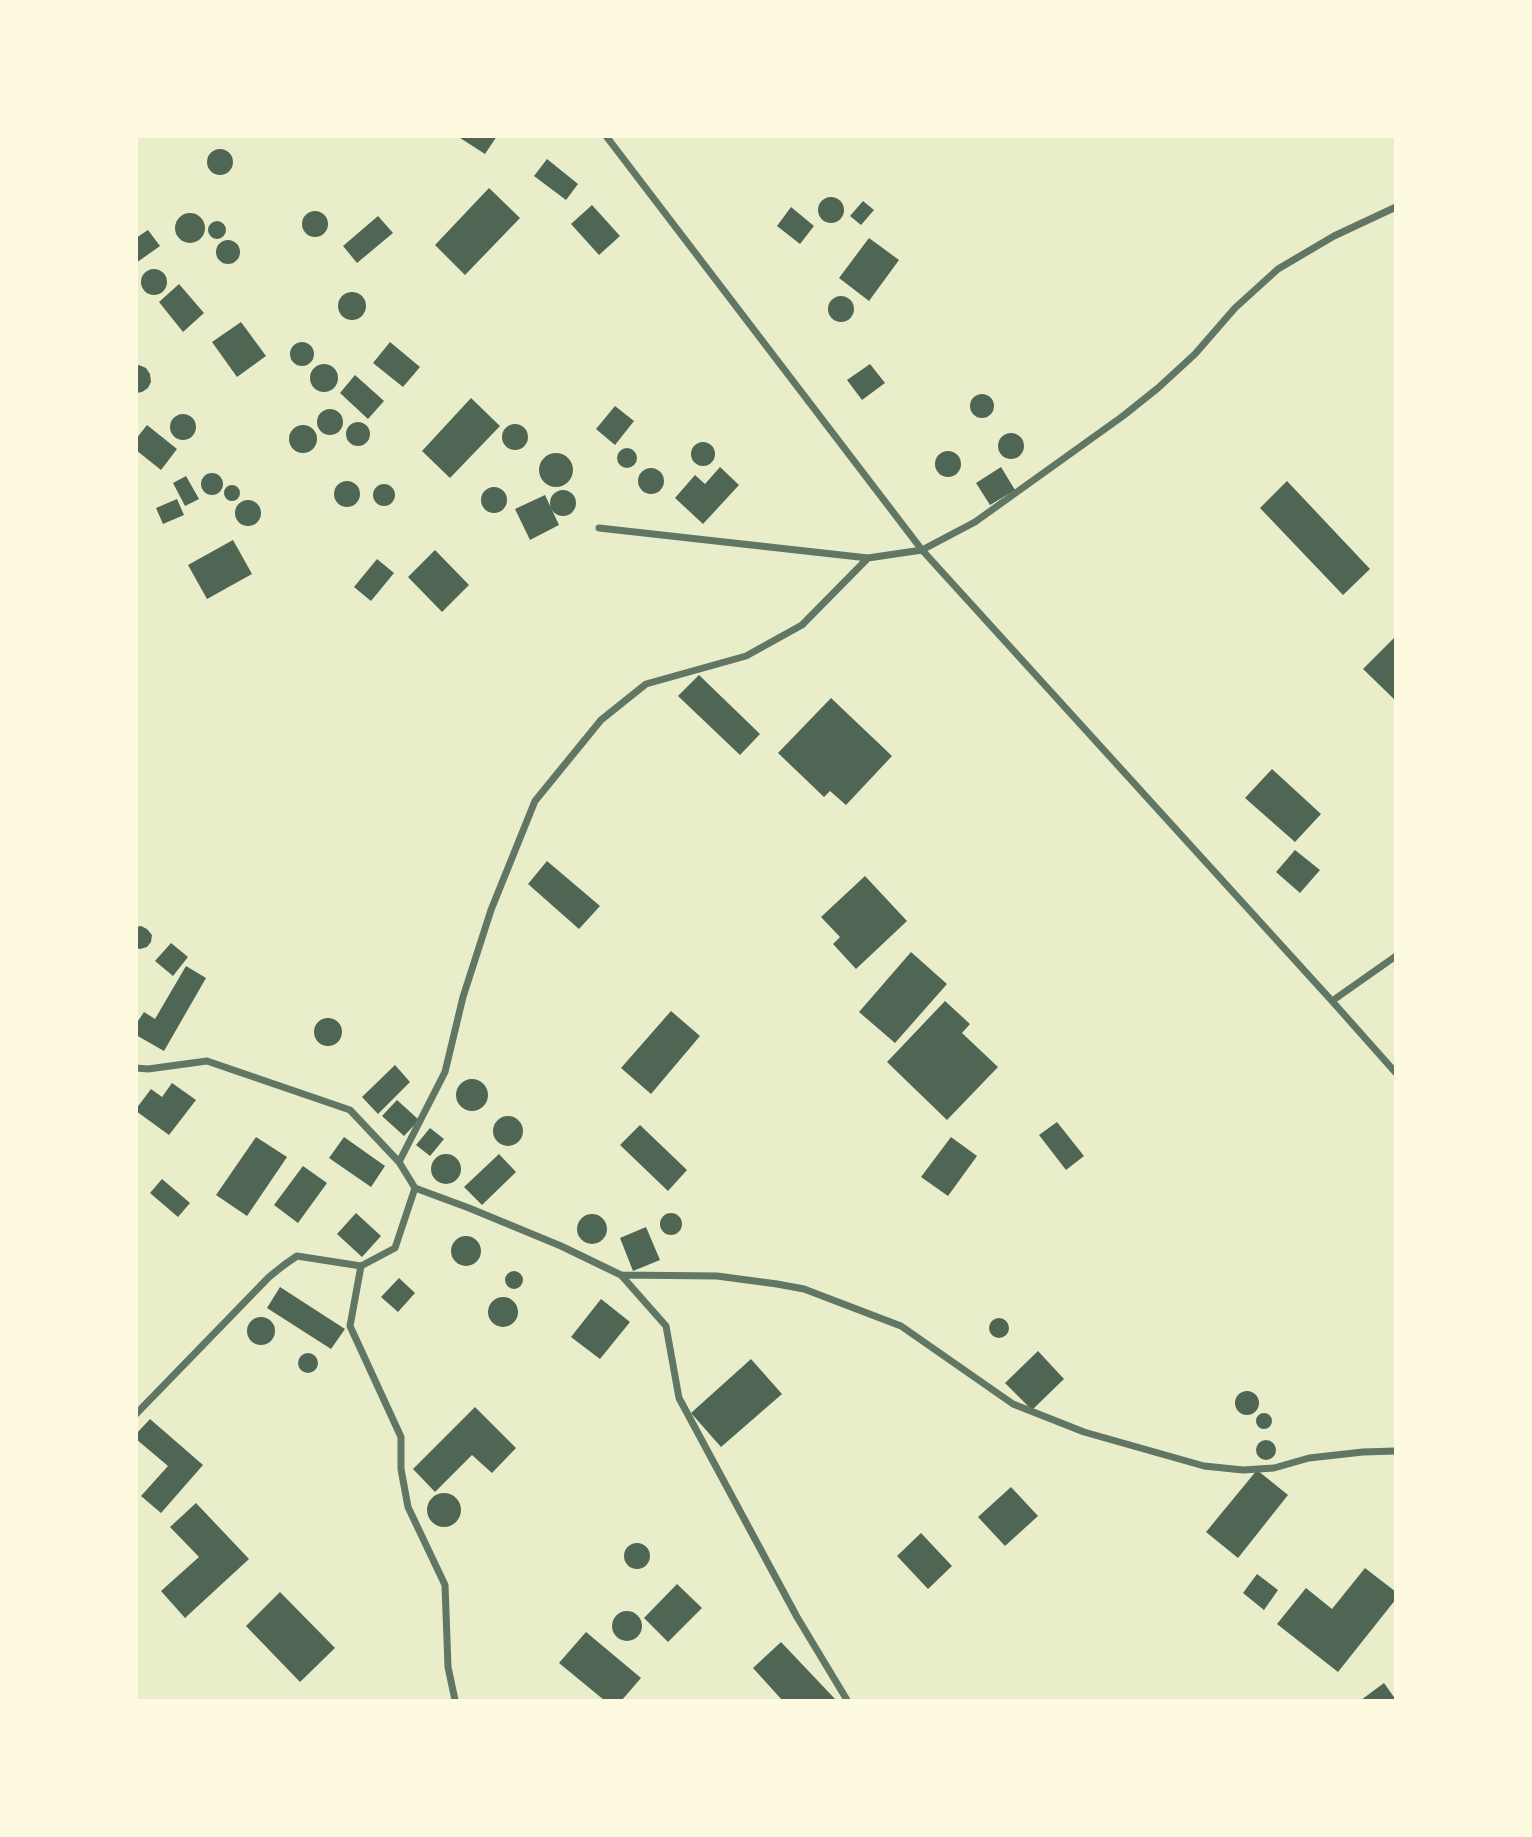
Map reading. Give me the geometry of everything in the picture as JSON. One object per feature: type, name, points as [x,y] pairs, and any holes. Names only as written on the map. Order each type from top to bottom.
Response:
[{"type":"street","points":[[606,136],[922,550],[1395,1073]]},
{"type":"street","points":[[599,528],[867,558],[922,550],[975,522],[1123,416],[1195,354],[1235,308],[1278,269],[1334,236],[1395,207]]},
{"type":"street","points":[[399,1162],[444,1072],[463,997],[491,910],[535,801],[601,720],[646,684],[746,656],[802,625],[867,558]]},
{"type":"street","points":[[1332,1001],[1395,956]]},
{"type":"street","points":[[136,1068],[206,1062],[350,1110],[399,1162],[415,1188],[561,1246],[621,1275],[666,1326],[679,1398],[797,1617],[847,1700]]},
{"type":"street","points":[[136,1414],[269,1277],[297,1256],[361,1266],[395,1248],[415,1188]]},
{"type":"street","points":[[361,1266],[350,1326],[401,1437],[401,1469],[408,1507],[445,1585],[448,1667],[455,1700]]},
{"type":"street","points":[[621,1275],[717,1276],[804,1289],[901,1326],[1013,1404],[1084,1432],[1204,1466],[1243,1470],[1274,1468],[1309,1458],[1363,1451],[1395,1451]]},
{"type":"building","points":[[457,136],[497,136],[485,154]]},
{"type":"building","points":[[220,149],[229,153],[233,162],[229,171],[220,175],[211,171],[207,162],[211,153]]},
{"type":"building","points":[[547,159],[578,184],[566,200],[534,176]]},
{"type":"building","points":[[489,188],[520,218],[465,275],[435,245]]},
{"type":"building","points":[[831,197],[840,201],[844,210],[840,219],[831,223],[822,219],[818,210],[822,201]]},
{"type":"building","points":[[863,201],[874,210],[861,225],[850,216]]},
{"type":"building","points":[[592,205],[620,236],[599,255],[571,224]]},
{"type":"building","points":[[791,207],[814,226],[800,244],[777,226]]},
{"type":"building","points":[[315,211],[324,215],[328,224],[324,233],[315,237],[306,233],[302,224],[306,215]]},
{"type":"building","points":[[190,213],[200,218],[205,228],[200,238],[190,243],[180,238],[175,228],[180,218]]},
{"type":"building","points":[[378,216],[393,233],[357,263],[343,246]]},
{"type":"building","points":[[217,221],[225,226],[226,230],[221,238],[217,239],[209,234],[208,230],[213,222]]},
{"type":"building","points":[[148,230],[160,246],[136,263],[136,238]]},
{"type":"building","points":[[869,238],[899,260],[869,301],[839,278]]},
{"type":"building","points":[[228,240],[236,244],[240,252],[236,260],[228,264],[220,260],[216,252],[220,244]]},
{"type":"building","points":[[154,269],[163,273],[167,282],[163,291],[154,295],[145,291],[141,282],[145,273]]},
{"type":"building","points":[[179,284],[204,313],[183,332],[159,302]]},
{"type":"building","points":[[352,292],[362,296],[366,306],[362,316],[352,320],[342,316],[338,306],[342,296]]},
{"type":"building","points":[[841,296],[850,300],[854,309],[850,318],[841,322],[832,318],[828,309],[832,300]]},
{"type":"building","points":[[241,322],[266,356],[237,377],[212,342]]},
{"type":"building","points":[[302,342],[311,345],[314,354],[311,363],[302,366],[293,363],[290,354],[293,345]]},
{"type":"building","points":[[390,342],[420,367],[403,387],[373,363]]},
{"type":"building","points":[[324,364],[334,368],[338,378],[334,388],[324,392],[314,388],[310,378],[314,368]]},
{"type":"building","points":[[870,364],[885,383],[862,400],[847,380]]},
{"type":"building","points":[[136,366],[146,368],[151,382],[148,388],[136,393]]},
{"type":"building","points":[[355,375],[384,401],[368,419],[340,393]]},
{"type":"building","points":[[982,394],[990,398],[994,406],[990,414],[982,418],[974,414],[970,406],[974,398]]},
{"type":"building","points":[[471,398],[500,426],[450,478],[422,451]]},
{"type":"building","points":[[615,406],[634,421],[615,445],[596,429]]},
{"type":"building","points":[[330,409],[339,413],[343,422],[339,431],[330,435],[321,431],[317,422],[321,413]]},
{"type":"building","points":[[183,414],[192,418],[196,427],[192,436],[183,440],[174,436],[170,427],[174,418]]},
{"type":"building","points":[[358,422],[367,425],[370,434],[367,443],[358,446],[349,443],[346,434],[349,425]]},
{"type":"building","points":[[515,424],[524,428],[528,437],[524,446],[515,450],[506,446],[502,437],[506,428]]},
{"type":"building","points":[[147,425],[177,449],[161,470],[136,450],[136,439]]},
{"type":"building","points":[[303,425],[313,429],[317,439],[313,449],[303,453],[293,449],[289,439],[293,429]]},
{"type":"building","points":[[1011,433],[1020,437],[1024,446],[1020,455],[1011,459],[1002,455],[998,446],[1002,437]]},
{"type":"building","points":[[703,442],[714,449],[715,454],[708,465],[703,466],[692,459],[691,454],[698,443]]},
{"type":"building","points":[[627,448],[634,451],[637,458],[634,465],[627,468],[620,465],[617,458],[620,451]]},
{"type":"building","points":[[948,451],[957,455],[961,464],[957,473],[948,477],[939,473],[935,464],[939,455]]},
{"type":"building","points":[[556,453],[568,458],[573,470],[568,482],[556,487],[544,482],[539,470],[544,458]]},
{"type":"building","points":[[720,467],[739,485],[703,524],[675,498],[695,475],[705,484]]},
{"type":"building","points":[[1001,467],[1015,490],[990,505],[976,483]]},
{"type":"building","points":[[651,468],[660,472],[664,481],[660,490],[651,494],[642,490],[638,481],[642,472]]},
{"type":"building","points":[[212,473],[220,476],[223,484],[220,492],[212,495],[204,492],[201,484],[204,476]]},
{"type":"building","points":[[186,476],[199,499],[185,506],[173,483]]},
{"type":"building","points":[[347,481],[356,485],[360,494],[356,503],[347,507],[338,503],[334,494],[338,485]]},
{"type":"building","points":[[1287,481],[1370,569],[1343,595],[1260,508]]},
{"type":"building","points":[[384,484],[392,487],[395,495],[392,503],[384,506],[376,503],[373,495],[376,487]]},
{"type":"building","points":[[232,485],[238,487],[238,499],[232,501],[226,499],[224,493],[226,487]]},
{"type":"building","points":[[494,487],[503,491],[507,500],[503,509],[494,513],[485,509],[481,500],[485,491]]},
{"type":"building","points":[[563,490],[572,494],[576,503],[572,512],[563,516],[554,512],[550,503],[554,494]]},
{"type":"building","points":[[545,495],[559,525],[530,540],[515,509]]},
{"type":"building","points":[[177,499],[184,515],[163,524],[156,508]]},
{"type":"building","points":[[248,500],[257,504],[261,513],[257,522],[248,526],[239,522],[235,513],[239,504]]},
{"type":"building","points":[[233,540],[252,574],[207,599],[188,565]]},
{"type":"building","points":[[435,550],[469,585],[442,612],[408,577]]},
{"type":"building","points":[[377,559],[394,573],[371,601],[354,587]]},
{"type":"building","points":[[1396,636],[1396,701],[1363,669]]},
{"type":"building","points":[[699,675],[760,734],[740,755],[678,696]]},
{"type":"building","points":[[831,698],[892,756],[846,805],[830,791],[824,797],[778,753]]},
{"type":"building","points":[[1272,769],[1321,814],[1295,842],[1245,798]]},
{"type":"building","points":[[1295,850],[1320,870],[1300,893],[1276,872]]},
{"type":"building","points":[[547,861],[600,906],[579,929],[528,884]]},
{"type":"building","points":[[865,876],[907,921],[856,969],[833,944],[840,937],[821,917]]},
{"type":"building","points":[[141,926],[152,935],[147,947],[140,949],[136,948],[136,927]]},
{"type":"building","points":[[171,943],[188,957],[173,976],[155,961]]},
{"type":"building","points":[[911,952],[947,984],[895,1043],[859,1012]]},
{"type":"building","points":[[186,966],[206,978],[164,1051],[136,1035],[136,1024],[144,1012],[155,1019]]},
{"type":"building","points":[[945,1001],[970,1024],[962,1033],[998,1067],[947,1120],[887,1062]]},
{"type":"building","points":[[671,1011],[700,1036],[651,1094],[621,1068]]},
{"type":"building","points":[[328,1018],[338,1022],[342,1032],[338,1042],[328,1046],[318,1042],[314,1032],[318,1022]]},
{"type":"building","points":[[395,1065],[410,1082],[378,1114],[362,1097]]},
{"type":"building","points":[[472,1079],[483,1084],[488,1095],[483,1106],[472,1111],[461,1106],[456,1095],[461,1084]]},
{"type":"building","points":[[172,1083],[196,1100],[169,1135],[136,1109],[151,1089],[162,1097]]},
{"type":"building","points":[[397,1100],[419,1120],[404,1136],[382,1116]]},
{"type":"building","points":[[508,1116],[518,1121],[523,1131],[518,1141],[508,1146],[498,1141],[493,1131],[498,1121]]},
{"type":"building","points":[[1057,1122],[1084,1156],[1066,1170],[1039,1135]]},
{"type":"building","points":[[640,1125],[687,1170],[668,1191],[620,1145]]},
{"type":"building","points":[[430,1128],[444,1139],[430,1156],[416,1145]]},
{"type":"building","points":[[256,1137],[287,1157],[247,1216],[216,1195]]},
{"type":"building","points":[[344,1137],[385,1166],[371,1187],[329,1158]]},
{"type":"building","points":[[951,1137],[977,1156],[948,1196],[921,1177]]},
{"type":"building","points":[[446,1154],[452,1155],[460,1163],[460,1175],[452,1183],[446,1184],[440,1183],[432,1175],[431,1169],[432,1163],[440,1155]]},
{"type":"building","points":[[499,1154],[516,1172],[482,1205],[464,1187]]},
{"type":"building","points":[[303,1166],[327,1183],[298,1223],[274,1205]]},
{"type":"building","points":[[162,1179],[190,1203],[178,1217],[150,1193]]},
{"type":"building","points":[[356,1213],[381,1236],[362,1257],[337,1234]]},
{"type":"building","points":[[671,1213],[681,1220],[682,1224],[675,1234],[671,1235],[661,1228],[660,1224],[667,1214]]},
{"type":"building","points":[[592,1214],[602,1219],[607,1229],[602,1239],[592,1244],[582,1239],[577,1229],[582,1219]]},
{"type":"building","points":[[646,1227],[660,1260],[633,1271],[620,1238]]},
{"type":"building","points":[[466,1236],[472,1237],[480,1245],[480,1257],[472,1265],[466,1266],[460,1265],[452,1257],[451,1251],[452,1245],[460,1237]]},
{"type":"building","points":[[514,1271],[520,1274],[523,1280],[520,1286],[514,1289],[508,1286],[505,1280],[508,1274]]},
{"type":"building","points":[[399,1278],[415,1293],[398,1312],[381,1297]]},
{"type":"building","points":[[280,1287],[345,1329],[331,1349],[267,1308]]},
{"type":"building","points":[[503,1297],[514,1301],[518,1312],[514,1323],[503,1327],[492,1323],[488,1312],[492,1301]]},
{"type":"building","points":[[601,1299],[630,1322],[600,1359],[571,1337]]},
{"type":"building","points":[[261,1317],[271,1321],[275,1331],[271,1341],[261,1345],[251,1341],[247,1331],[251,1321]]},
{"type":"building","points":[[999,1318],[1006,1321],[1009,1328],[1006,1335],[999,1338],[992,1335],[989,1328],[992,1321]]},
{"type":"building","points":[[1038,1351],[1064,1379],[1032,1410],[1005,1383]]},
{"type":"building","points":[[308,1353],[315,1356],[318,1363],[315,1370],[308,1373],[301,1370],[298,1363],[301,1356]]},
{"type":"building","points":[[751,1359],[782,1394],[721,1447],[691,1413]]},
{"type":"building","points":[[1247,1391],[1256,1394],[1259,1403],[1256,1412],[1247,1415],[1238,1412],[1235,1403],[1238,1394]]},
{"type":"building","points":[[475,1407],[516,1448],[492,1473],[472,1455],[435,1492],[413,1469]]},
{"type":"building","points":[[1261,1413],[1267,1413],[1272,1421],[1270,1427],[1261,1429],[1256,1424],[1256,1418]]},
{"type":"building","points":[[150,1419],[203,1465],[161,1513],[141,1496],[168,1466],[136,1439],[136,1434]]},
{"type":"building","points":[[1266,1440],[1273,1443],[1276,1450],[1273,1457],[1266,1460],[1259,1457],[1256,1450],[1259,1443]]},
{"type":"building","points":[[1257,1470],[1288,1495],[1238,1558],[1206,1532]]},
{"type":"building","points":[[1011,1487],[1038,1516],[1005,1546],[978,1517]]},
{"type":"building","points":[[444,1493],[456,1498],[461,1510],[456,1522],[444,1527],[432,1522],[427,1510],[432,1498]]},
{"type":"building","points":[[196,1503],[249,1559],[185,1618],[161,1591],[199,1557],[170,1527]]},
{"type":"building","points":[[921,1533],[952,1566],[928,1589],[897,1556]]},
{"type":"building","points":[[637,1543],[646,1547],[650,1556],[646,1565],[637,1569],[628,1565],[624,1556],[628,1547]]},
{"type":"building","points":[[1365,1568],[1396,1592],[1396,1599],[1338,1672],[1277,1624],[1306,1588],[1332,1609]]},
{"type":"building","points":[[1257,1574],[1278,1590],[1264,1610],[1243,1593]]},
{"type":"building","points":[[677,1584],[702,1608],[668,1642],[644,1618]]},
{"type":"building","points":[[280,1592],[335,1648],[300,1682],[246,1626]]},
{"type":"building","points":[[627,1611],[637,1616],[642,1626],[637,1636],[627,1641],[617,1636],[612,1626],[617,1616]]},
{"type":"building","points":[[586,1632],[641,1678],[622,1700],[604,1700],[559,1663]]},
{"type":"building","points":[[781,1642],[836,1700],[782,1700],[753,1668]]},
{"type":"building","points":[[1384,1683],[1396,1700],[1361,1700]]}]
